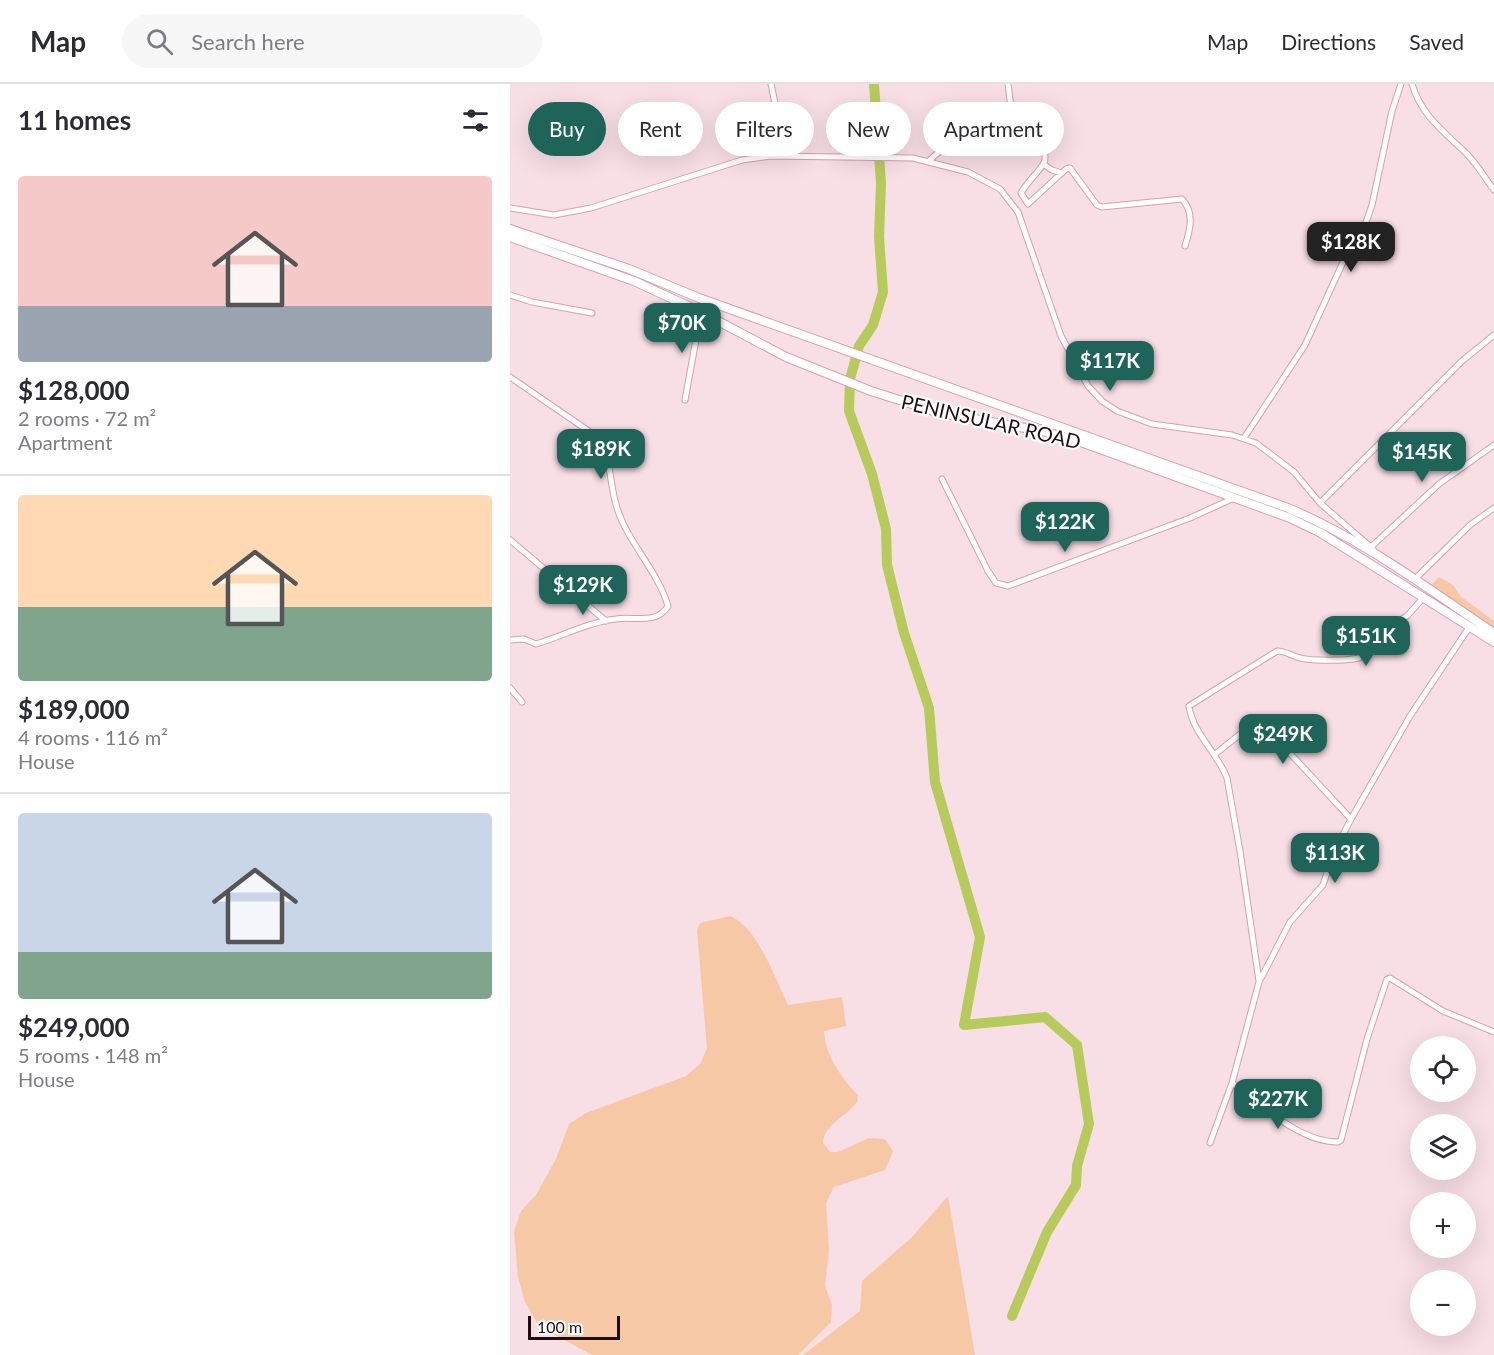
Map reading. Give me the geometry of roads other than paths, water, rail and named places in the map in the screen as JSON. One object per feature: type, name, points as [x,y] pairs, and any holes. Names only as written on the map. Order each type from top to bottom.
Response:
[{"type":"main road","name":"PENINSULAR ROAD","points":[[510,229],[629,269],[699,298],[1288,508],[1321,522],[1415,579],[1494,633]]},
{"type":"main road","name":"PENINSULAR ROAD","points":[[510,237],[634,281],[701,312],[746,338],[871,391],[940,413],[1042,431],[1234,498],[1321,533],[1494,642]]},
{"type":"street","points":[[771,84],[775,102]]},
{"type":"street","points":[[1008,84],[1010,102]]},
{"type":"street","points":[[1244,438],[1305,345],[1344,260],[1364,228],[1372,205],[1392,111],[1401,84]]},
{"type":"street","points":[[1412,84],[1427,114],[1440,131],[1466,153],[1494,190]]},
{"type":"street","points":[[510,208],[539,214],[572,212],[742,160],[786,156]]},
{"type":"street","points":[[814,156],[893,157],[929,161],[969,172],[1000,189],[1013,204],[1061,336],[1088,386],[1102,401],[1118,411],[1152,424],[1244,438],[1269,451],[1294,472],[1320,503],[1371,547],[1382,560],[1378,568]]},
{"type":"street","points":[[929,161],[934,156]]},
{"type":"street","points":[[1043,156],[1043,164],[1021,193],[1028,204],[1066,169],[1073,170],[1093,201],[1102,207],[1182,199],[1190,217],[1185,246]]},
{"type":"street","points":[[1043,164],[1052,170],[1062,172]]},
{"type":"street","points":[[510,291],[532,302],[592,313]]},
{"type":"street","points":[[685,400],[701,312]]},
{"type":"street","points":[[1320,503],[1462,361],[1494,335]]},
{"type":"street","points":[[510,377],[593,434],[600,443],[612,474],[617,510],[668,606],[664,613],[649,618],[617,618],[536,644],[524,639],[510,640]]},
{"type":"street","points":[[1371,547],[1439,484],[1494,445]]},
{"type":"street","points":[[942,479],[988,571],[1000,585],[1013,585],[1190,518],[1234,498]]},
{"type":"street","points":[[1415,579],[1470,525],[1494,507]]},
{"type":"street","points":[[510,540],[606,621]]},
{"type":"street","points":[[1259,982],[1231,795],[1222,766],[1202,739],[1190,710],[1192,701],[1277,651],[1285,651],[1303,659],[1359,658],[1380,633],[1407,616],[1424,597]]},
{"type":"street","points":[[1210,1143],[1232,1083],[1259,982],[1290,922],[1323,885],[1333,854],[1351,819],[1410,716],[1470,626]]},
{"type":"street","points":[[510,688],[522,702]]},
{"type":"street","points":[[1214,755],[1254,723],[1262,723],[1351,819]]},
{"type":"street","points":[[1232,1083],[1299,1131],[1318,1139],[1338,1143],[1341,1140],[1367,1039],[1387,979],[1399,981],[1443,1011],[1494,1032]]},
{"type":"waterway","points":[[874,84],[881,183],[879,237],[883,292],[873,325],[859,346],[850,379],[849,411],[872,474],[886,529],[887,565],[904,633],[929,708],[935,782],[980,937],[964,1025],[1045,1017],[1077,1045],[1089,1124],[1077,1166],[1076,1185],[1047,1232],[1012,1316]]}]
